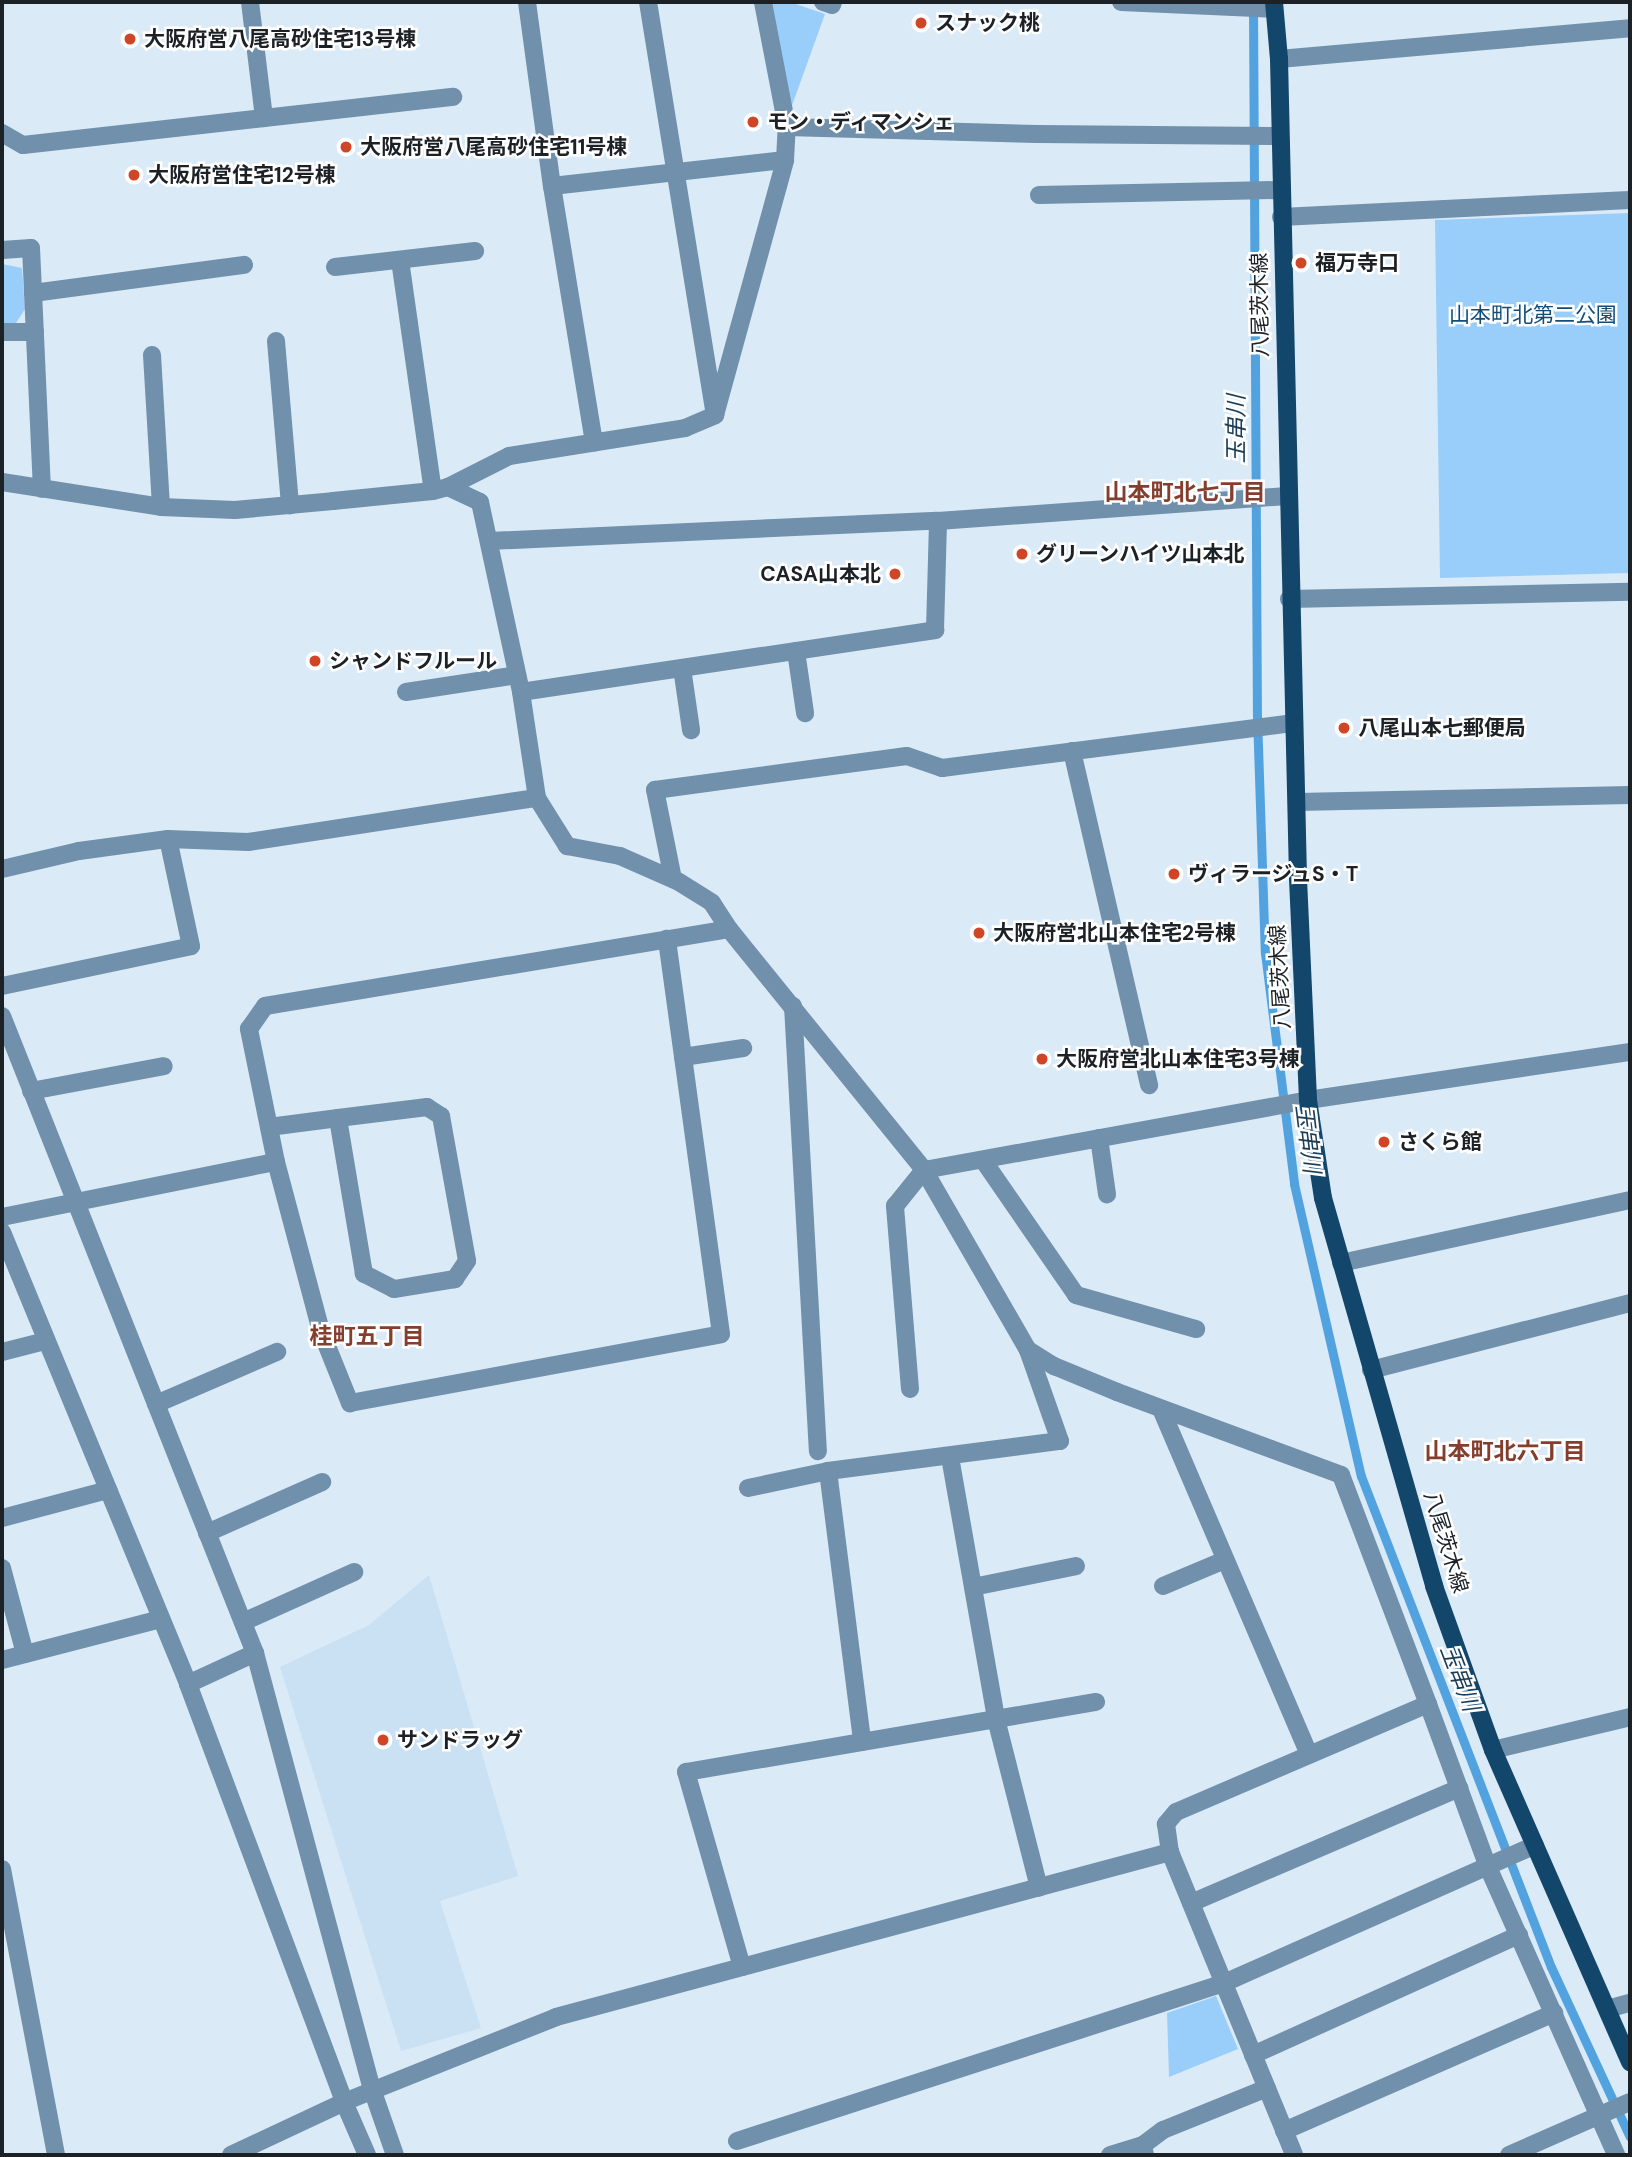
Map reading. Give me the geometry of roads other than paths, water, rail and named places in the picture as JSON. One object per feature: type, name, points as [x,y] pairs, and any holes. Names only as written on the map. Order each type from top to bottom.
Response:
[{"type":"main road","name":"八尾茨木線","points":[[1273,6],[1279,59],[1277,190],[1281,217],[1281,497],[1289,599],[1306,1101],[1323,1198],[1434,1586],[1493,1749],[1630,2062]]},
{"type":"street","points":[[250,2],[264,118]]},
{"type":"street","points":[[527,2],[552,186],[594,443]]},
{"type":"street","points":[[648,2],[715,415]]},
{"type":"street","points":[[715,415],[785,160],[787,127],[763,2]]},
{"type":"street","points":[[823,2],[832,5],[833,2]]},
{"type":"street","points":[[1121,2],[1273,6]]},
{"type":"street","points":[[1279,59],[1630,28]]},
{"type":"street","points":[[2,132],[23,145],[453,97]]},
{"type":"street","points":[[787,127],[1277,136]]},
{"type":"street","points":[[552,186],[785,160]]},
{"type":"street","points":[[1039,195],[1277,190]]},
{"type":"street","points":[[1281,217],[1630,200]]},
{"type":"street","points":[[2,250],[31,248],[42,489]]},
{"type":"street","points":[[335,267],[475,251]]},
{"type":"street","points":[[400,260],[440,489]]},
{"type":"street","points":[[33,293],[244,265]]},
{"type":"street","points":[[2,332],[35,331]]},
{"type":"street","points":[[276,341],[290,505]]},
{"type":"street","points":[[152,355],[161,507]]},
{"type":"street","points":[[2,482],[161,507],[235,510],[290,505],[440,489],[509,456],[685,428],[715,415]]},
{"type":"street","points":[[440,489],[480,502],[519,683],[537,798],[567,846],[620,856],[673,879],[712,903],[729,929],[924,1170],[1028,1350],[1060,1441],[828,1471],[748,1488]]},
{"type":"street","points":[[489,541],[938,522],[1281,497]]},
{"type":"street","points":[[407,692],[682,668],[935,630],[938,522]]},
{"type":"street","points":[[1289,599],[1630,592]]},
{"type":"street","points":[[796,651],[805,713]]},
{"type":"street","points":[[682,668],[691,730]]},
{"type":"street","points":[[673,879],[655,790],[907,756],[942,768],[1294,723]]},
{"type":"street","points":[[1072,751],[1149,1086]]},
{"type":"street","points":[[1297,802],[1630,794]]},
{"type":"street","points":[[2,869],[79,850],[167,839],[247,842],[537,798]]},
{"type":"street","points":[[2,986],[191,946],[167,839]]},
{"type":"street","points":[[667,939],[721,1334],[350,1403],[321,1331],[276,1162],[249,1030],[265,1006],[667,939],[729,929]]},
{"type":"street","points":[[793,1006],[818,1451]]},
{"type":"street","points":[[2,1016],[255,1653],[373,2092],[395,2155]]},
{"type":"street","points":[[683,1057],[743,1048]]},
{"type":"street","points":[[910,1389],[895,1206],[924,1170],[1306,1101],[1630,1052]]},
{"type":"street","points":[[32,1091],[164,1066]]},
{"type":"street","points":[[269,1127],[338,1118],[427,1107],[441,1116],[467,1261],[455,1279],[394,1289],[364,1274],[338,1118]]},
{"type":"street","points":[[1099,1138],[1107,1194]]},
{"type":"street","points":[[983,1160],[1076,1294],[1196,1329]]},
{"type":"street","points":[[2,1217],[276,1162]]},
{"type":"street","points":[[1341,1264],[1630,1200]]},
{"type":"street","points":[[2,1232],[188,1684],[344,2102],[367,2155]]},
{"type":"street","points":[[1371,1370],[1630,1303]]},
{"type":"street","points":[[2,1352],[45,1341]]},
{"type":"street","points":[[1028,1350],[1054,1366],[1161,1409],[1341,1475],[1459,1788],[1494,1864],[1519,1935],[1601,2115],[1616,2155]]},
{"type":"street","points":[[156,1404],[277,1352]]},
{"type":"street","points":[[1161,1409],[1309,1755]]},
{"type":"street","points":[[950,1457],[996,1719],[1039,1888]]},
{"type":"street","points":[[828,1471],[862,1742]]},
{"type":"street","points":[[207,1533],[322,1482]]},
{"type":"street","points":[[2,1518],[107,1490]]},
{"type":"street","points":[[1163,1586],[1226,1560]]},
{"type":"street","points":[[973,1587],[1076,1566]]},
{"type":"street","points":[[2,1568],[25,1654]]},
{"type":"street","points":[[243,1622],[354,1572]]},
{"type":"street","points":[[2,1660],[160,1619]]},
{"type":"street","points":[[188,1684],[255,1653]]},
{"type":"street","points":[[742,1967],[686,1772],[1096,1702]]},
{"type":"street","points":[[1294,2155],[1170,1852],[1166,1824],[1176,1812],[1428,1704]]},
{"type":"street","points":[[1493,1749],[1630,1717]]},
{"type":"street","points":[[1191,1903],[1459,1788]]},
{"type":"street","points":[[737,2141],[1223,1983],[1535,1845]]},
{"type":"street","points":[[231,2155],[344,2102],[556,2017],[1170,1852]]},
{"type":"street","points":[[2,1869],[56,2155]]},
{"type":"street","points":[[1253,2055],[1519,1935]]},
{"type":"street","points":[[1607,2009],[1630,2003]]},
{"type":"street","points":[[1284,2131],[1554,2013]]},
{"type":"street","points":[[1110,2155],[1144,2150],[1163,2130],[1267,2088]]},
{"type":"street","points":[[1509,2155],[1630,2102]]},
{"type":"waterway","name":"玉串川","points":[[1253,7],[1257,716],[1265,953],[1294,1184],[1361,1476],[1551,1967],[1630,2137]]},
{"type":"place","name":"スナック桃","points":[[921,23]]},
{"type":"place","name":"大阪府営八尾高砂住宅13号棟","points":[[130,39]]},
{"type":"place","name":"モン・ディマンシェ","points":[[753,122]]},
{"type":"place","name":"大阪府営八尾高砂住宅11号棟","points":[[346,147]]},
{"type":"place","name":"大阪府営住宅12号棟","points":[[134,175]]},
{"type":"place","name":"福万寺口","points":[[1301,263]]},
{"type":"place","name":"グリーンハイツ山本北","points":[[1022,554]]},
{"type":"place","name":"CASA山本北","points":[[895,574]]},
{"type":"place","name":"シャンドフルール","points":[[315,661]]},
{"type":"place","name":"八尾山本七郵便局","points":[[1344,728]]},
{"type":"place","name":"ヴィラージュS・T","points":[[1174,874]]},
{"type":"place","name":"大阪府営北山本住宅2号棟","points":[[979,933]]},
{"type":"place","name":"大阪府営北山本住宅3号棟","points":[[1042,1059]]},
{"type":"place","name":"さくら館","points":[[1384,1142]]},
{"type":"place","name":"サンドラッグ","points":[[383,1740]]},
{"type":"district","name":"山本町北七丁目","points":[[1185,492]]},
{"type":"district","name":"桂町五丁目","points":[[367,1336]]},
{"type":"district","name":"山本町北六丁目","points":[[1505,1451]]},
{"type":"park label","name":"山本町北第二公園","points":[[1533,315]]}]
